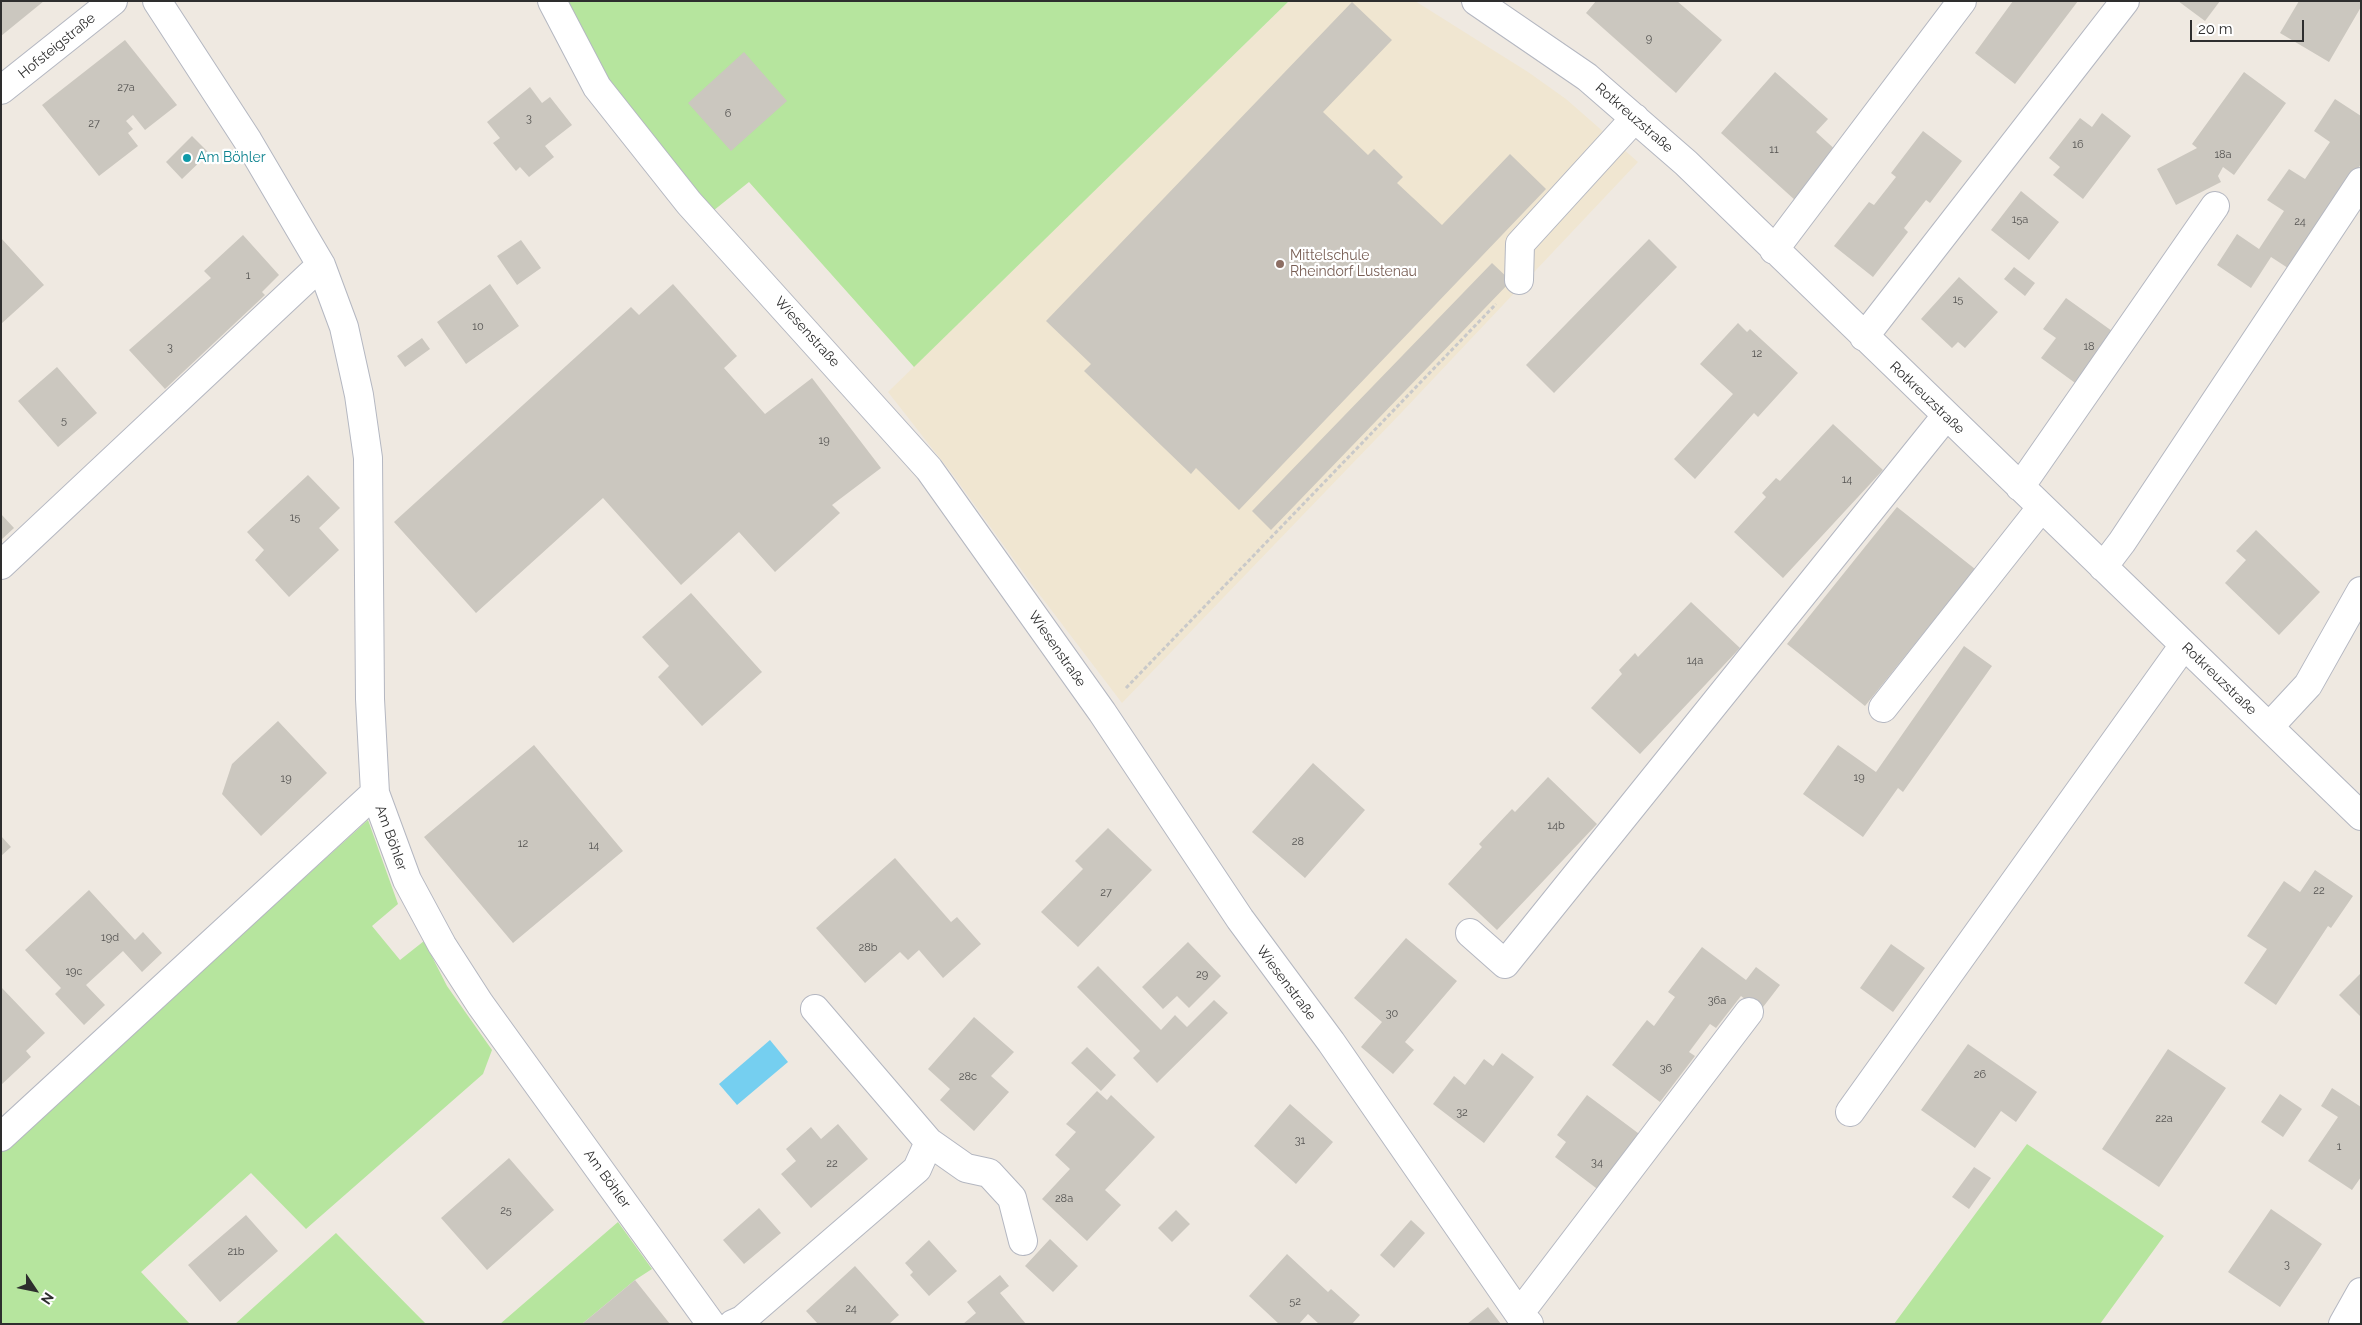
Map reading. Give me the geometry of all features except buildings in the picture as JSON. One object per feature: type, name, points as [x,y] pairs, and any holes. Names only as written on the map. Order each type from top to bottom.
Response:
[{"type":"street","name":"Hofsteigstraße","points":[[1,90],[113,1]]},
{"type":"street","name":"Am Böhler","points":[[157,1],[248,141],[321,265],[344,327],[359,395],[368,458],[370,700],[375,793],[407,880],[442,945],[480,1004],[711,1324]]},
{"type":"street","name":"Wiesenstraße","points":[[552,1],[597,87],[689,203],[929,469],[1102,712],[1240,919],[1331,1042],[1524,1319]]},
{"type":"street","points":[[1774,250],[1962,1]]},
{"type":"street","points":[[1864,337],[2125,1]]},
{"type":"street","name":"Rotkreuzstraße","points":[[1486,4],[1586,78],[1636,118],[1686,163],[2361,816]]},
{"type":"street","points":[[1520,280],[1520,244],[1636,118]]},
{"type":"street","points":[[2103,567],[2128,534],[2361,182]]},
{"type":"street","points":[[2020,487],[2215,206]]},
{"type":"street","points":[[1,565],[321,265]]},
{"type":"street","points":[[1470,932],[1505,964],[1946,416]]},
{"type":"street","points":[[1883,708],[2041,508]]},
{"type":"street","points":[[2269,727],[2308,685],[2361,592]]},
{"type":"street","points":[[1850,1112],[2184,645]]},
{"type":"street","points":[[1,1137],[375,793]]},
{"type":"street","points":[[815,1009],[929,1142],[966,1168],[989,1173],[1012,1198],[1022,1241]]},
{"type":"street","points":[[1524,1319],[1749,1012]]},
{"type":"street","points":[[733,1324],[742,1320],[917,1169],[929,1142]]},
{"type":"street","points":[[2343,1324],[2361,1292]]},
{"type":"path","points":[[1102,712],[1520,280]]},
{"type":"shaded area","name":"Mittelschule Rheindorf Lustenau","points":[[1289,1],[1415,1],[1528,72],[1566,99],[1638,162],[1401,413],[1122,703],[1033,586],[953,475],[888,392]]},
{"type":"green space","points":[[554,1],[1289,1],[914,367],[749,182],[703,219]]},
{"type":"green space","points":[[368,820],[398,904],[372,926],[400,960],[424,941],[447,986],[492,1050],[483,1074],[306,1229],[251,1173],[141,1272],[190,1324],[1,1324],[1,1153]]},
{"type":"green space","points":[[2027,1144],[2164,1236],[2100,1324],[1894,1324]]},
{"type":"green space","points":[[618,1222],[652,1269],[635,1280],[582,1324],[500,1324]]},
{"type":"green space","points":[[336,1233],[426,1324],[235,1324]]},
{"type":"water","points":[[770,1040],[788,1062],[737,1105],[719,1084]]},
{"type":"place","name":"Am Böhler","points":[[187,158]]},
{"type":"place","name":"Mittelschule Rheindorf Lustenau","points":[[1280,264]]}]
